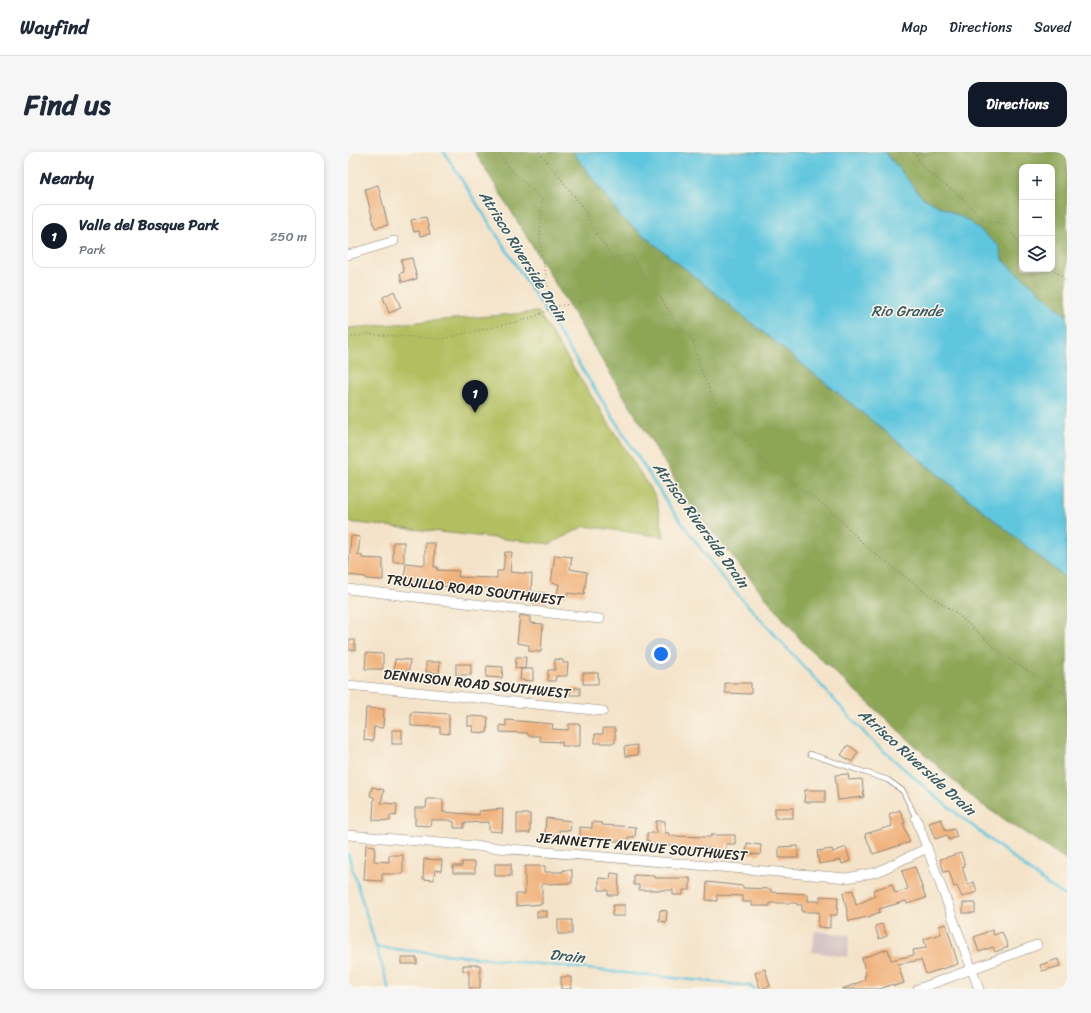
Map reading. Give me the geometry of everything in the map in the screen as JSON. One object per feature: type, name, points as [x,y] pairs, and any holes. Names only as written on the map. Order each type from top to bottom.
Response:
[{"type":"street","points":[[348,255],[394,241]]},
{"type":"street","name":"TRUJILLO ROAD SOUTHWEST","points":[[348,590],[600,618]]},
{"type":"street","name":"DENNISON ROAD SOUTHWEST","points":[[348,684],[603,711]]},
{"type":"street","points":[[916,818],[979,989]]},
{"type":"street","name":"JEANNETTE AVENUE SOUTHWEST","points":[[348,835],[846,878],[877,872],[928,848]]},
{"type":"street","points":[[918,989],[1038,945]]},
{"type":"lane","points":[[810,754],[888,780],[903,791],[916,818]]},
{"type":"path","points":[[498,152],[509,168],[542,199],[540,244],[552,307]]},
{"type":"path","points":[[348,338],[366,334],[441,339],[524,320],[538,315],[552,307],[582,302],[601,294],[615,267],[613,258],[595,232],[581,204],[539,152]]},
{"type":"path","points":[[914,152],[924,169],[959,195],[985,220],[1006,224],[1019,242]]},
{"type":"path","points":[[613,258],[631,255],[644,277],[662,299],[675,321],[693,341],[700,368],[724,418],[757,454],[775,470],[828,508],[867,547],[926,593],[955,612],[1004,656],[1067,695]]},
{"type":"path","points":[[1055,271],[1067,281]]},
{"type":"shaded area","points":[[815,931],[850,935],[847,957],[812,952]]},
{"type":"green space","points":[[475,152],[573,152],[621,217],[1067,579],[1067,860],[976,801],[804,644],[691,506]]},
{"type":"green space","points":[[885,152],[1067,152],[1067,316],[1002,259],[969,221],[923,198]]},
{"type":"green space","points":[[538,312],[656,498],[664,537],[585,526],[550,544],[348,522],[348,328]]},
{"type":"water","name":"Rio Grande","points":[[573,152],[885,152],[923,198],[969,221],[999,246],[1002,259],[1067,316],[1067,579],[621,217]]},
{"type":"building","points":[[378,185],[388,225],[375,228],[365,189]]},
{"type":"building","points":[[426,217],[430,234],[420,236],[419,231],[414,232],[411,220]]},
{"type":"building","points":[[412,258],[417,279],[402,282],[400,273],[404,272],[401,260]]},
{"type":"building","points":[[394,291],[401,308],[389,313],[383,297]]},
{"type":"building","points":[[351,536],[360,537],[358,555],[362,555],[362,558],[383,559],[383,580],[366,579],[366,577],[348,575]]},
{"type":"building","points":[[393,542],[404,542],[404,562],[393,562]]},
{"type":"building","points":[[425,543],[435,543],[434,567],[438,567],[437,570],[459,571],[458,577],[497,578],[497,571],[503,571],[505,552],[512,552],[510,572],[532,574],[531,593],[496,592],[496,589],[435,586],[434,589],[403,585],[406,563],[425,565]]},
{"type":"building","points":[[555,555],[572,557],[570,569],[587,572],[584,595],[567,593],[567,597],[557,595],[559,584],[551,583]]},
{"type":"building","points":[[531,592],[546,593],[545,603],[531,602]]},
{"type":"building","points":[[520,615],[530,617],[530,623],[543,624],[541,652],[529,651],[529,645],[517,643]]},
{"type":"building","points":[[348,640],[355,640],[355,650],[348,650]]},
{"type":"building","points":[[366,653],[383,654],[383,669],[365,669]]},
{"type":"building","points":[[516,657],[526,657],[525,669],[515,668]]},
{"type":"building","points":[[395,659],[410,660],[409,671],[394,669]]},
{"type":"building","points":[[555,659],[563,660],[563,663],[568,663],[567,676],[556,676],[555,681],[548,681],[548,670],[555,670]]},
{"type":"building","points":[[426,662],[440,662],[439,673],[426,672]]},
{"type":"building","points":[[456,664],[471,664],[471,675],[456,675]]},
{"type":"building","points":[[487,666],[503,667],[502,678],[486,677]]},
{"type":"building","points":[[521,669],[533,669],[533,681],[520,680]]},
{"type":"building","points":[[583,673],[598,673],[598,684],[583,684]]},
{"type":"building","points":[[725,683],[751,683],[751,694],[725,693]]},
{"type":"building","points":[[570,688],[580,688],[580,695],[570,695]]},
{"type":"building","points":[[366,708],[384,709],[383,728],[374,727],[373,741],[364,740]]},
{"type":"building","points":[[411,712],[449,714],[449,734],[440,733],[440,727],[411,726]]},
{"type":"building","points":[[468,716],[488,717],[487,733],[472,732],[473,726],[468,726]]},
{"type":"building","points":[[506,720],[553,724],[552,729],[568,730],[569,724],[580,724],[580,746],[562,746],[562,742],[540,741],[540,736],[528,736],[528,733],[500,732],[500,725],[506,726]]},
{"type":"building","points":[[603,728],[615,728],[615,743],[595,743],[595,734],[603,734]]},
{"type":"building","points":[[392,730],[402,730],[402,744],[392,744]]},
{"type":"building","points":[[637,745],[638,755],[625,756],[624,747]]},
{"type":"building","points":[[848,745],[858,752],[852,762],[841,755]]},
{"type":"building","points":[[848,774],[849,780],[862,779],[864,797],[838,800],[835,775]]},
{"type":"building","points":[[372,787],[384,790],[381,803],[397,804],[396,816],[390,815],[390,821],[373,820],[374,797],[370,796]]},
{"type":"building","points":[[805,790],[825,790],[825,802],[804,802]]},
{"type":"building","points":[[427,799],[443,799],[443,812],[479,815],[479,811],[503,809],[502,832],[489,831],[489,822],[464,823],[464,828],[454,828],[454,822],[449,820],[431,820],[430,826],[415,825],[415,808],[426,808]]},
{"type":"building","points":[[775,808],[793,808],[793,818],[775,818]]},
{"type":"building","points":[[900,810],[910,842],[873,854],[865,834],[892,826],[889,814]]},
{"type":"building","points":[[517,814],[530,814],[530,833],[517,833]]},
{"type":"building","points":[[546,818],[571,821],[570,831],[559,830],[559,836],[545,835]]},
{"type":"building","points":[[941,819],[946,831],[954,829],[957,837],[949,840],[947,835],[935,839],[929,823]]},
{"type":"building","points":[[656,821],[665,821],[665,833],[669,833],[669,836],[711,837],[711,835],[735,835],[735,844],[726,844],[726,850],[678,847],[679,845],[650,845],[650,841],[647,841],[647,833],[656,833]]},
{"type":"building","points":[[592,822],[602,823],[602,825],[636,827],[635,837],[628,837],[628,842],[580,838],[580,827],[592,828]]},
{"type":"building","points":[[747,843],[761,845],[760,855],[746,853]]},
{"type":"building","points":[[366,845],[375,846],[374,861],[389,862],[389,855],[403,855],[403,874],[382,874],[382,881],[364,880]]},
{"type":"building","points":[[798,846],[798,858],[779,858],[779,847]]},
{"type":"building","points":[[846,847],[850,861],[842,864],[841,860],[819,864],[817,851],[832,849],[833,852]]},
{"type":"building","points":[[961,853],[965,866],[962,867],[968,885],[974,882],[977,892],[962,897],[957,886],[954,887],[949,871],[944,872],[940,859]]},
{"type":"building","points":[[424,859],[442,860],[441,871],[435,870],[434,880],[423,879]]},
{"type":"building","points":[[462,862],[475,862],[475,873],[453,873],[453,866],[462,866]]},
{"type":"building","points":[[495,864],[511,864],[511,876],[495,876]]},
{"type":"building","points":[[525,866],[545,866],[545,872],[563,872],[563,870],[572,870],[572,883],[542,884],[542,904],[516,906],[516,894],[525,894]]},
{"type":"building","points":[[915,867],[926,898],[907,904],[906,901],[879,909],[880,912],[868,917],[849,921],[843,893],[853,890],[856,905],[875,896],[873,890],[892,884],[895,893],[908,889],[902,871]]},
{"type":"building","points":[[611,873],[619,874],[618,895],[608,895],[608,890],[599,890],[599,878],[610,879]]},
{"type":"building","points":[[634,875],[654,876],[654,878],[690,878],[690,890],[683,890],[683,895],[673,895],[673,890],[639,890],[639,885],[634,885]]},
{"type":"building","points":[[707,882],[743,886],[743,888],[771,889],[771,892],[808,894],[808,901],[820,901],[820,896],[838,897],[837,915],[830,915],[830,928],[818,927],[819,912],[802,912],[802,905],[797,905],[797,903],[770,903],[770,906],[752,906],[752,902],[743,902],[743,896],[717,895],[717,901],[706,900]]},
{"type":"building","points":[[963,903],[975,903],[975,913],[963,913]]},
{"type":"building","points":[[613,905],[625,905],[625,916],[612,916]]},
{"type":"building","points":[[660,910],[667,911],[666,922],[659,921]]},
{"type":"building","points":[[537,911],[547,911],[547,917],[537,917]]},
{"type":"building","points":[[558,920],[572,920],[572,934],[558,934]]},
{"type":"building","points":[[882,924],[887,936],[879,939],[875,926]]},
{"type":"building","points":[[946,924],[958,964],[926,974],[921,960],[898,964],[904,983],[894,986],[893,984],[880,989],[842,989],[865,980],[864,976],[866,975],[862,958],[888,949],[891,960],[914,955],[913,950],[926,948],[924,939],[941,934],[939,926]]},
{"type":"building","points":[[992,930],[994,935],[1002,932],[1008,947],[995,952],[993,947],[979,952],[974,937]]},
{"type":"building","points":[[401,958],[417,958],[417,964],[401,964]]},
{"type":"building","points":[[1058,959],[1060,966],[1042,971],[1040,965]]},
{"type":"building","points":[[463,965],[480,965],[480,988],[469,988],[469,971],[463,971]]},
{"type":"building","points":[[765,969],[770,986],[760,989],[755,973]]},
{"type":"building","points":[[561,977],[571,977],[571,989],[561,989]]},
{"type":"waterway","name":"Atrisco Riverside Drain","points":[[444,152],[668,504],[721,576],[870,739],[941,801],[1048,885],[1067,897]]},
{"type":"waterway","points":[[348,854],[389,989]]},
{"type":"waterway","name":"Drain","points":[[376,947],[750,986],[754,989]]},
{"type":"place","name":"Valle del Bosque Park","points":[[475,413]]}]
